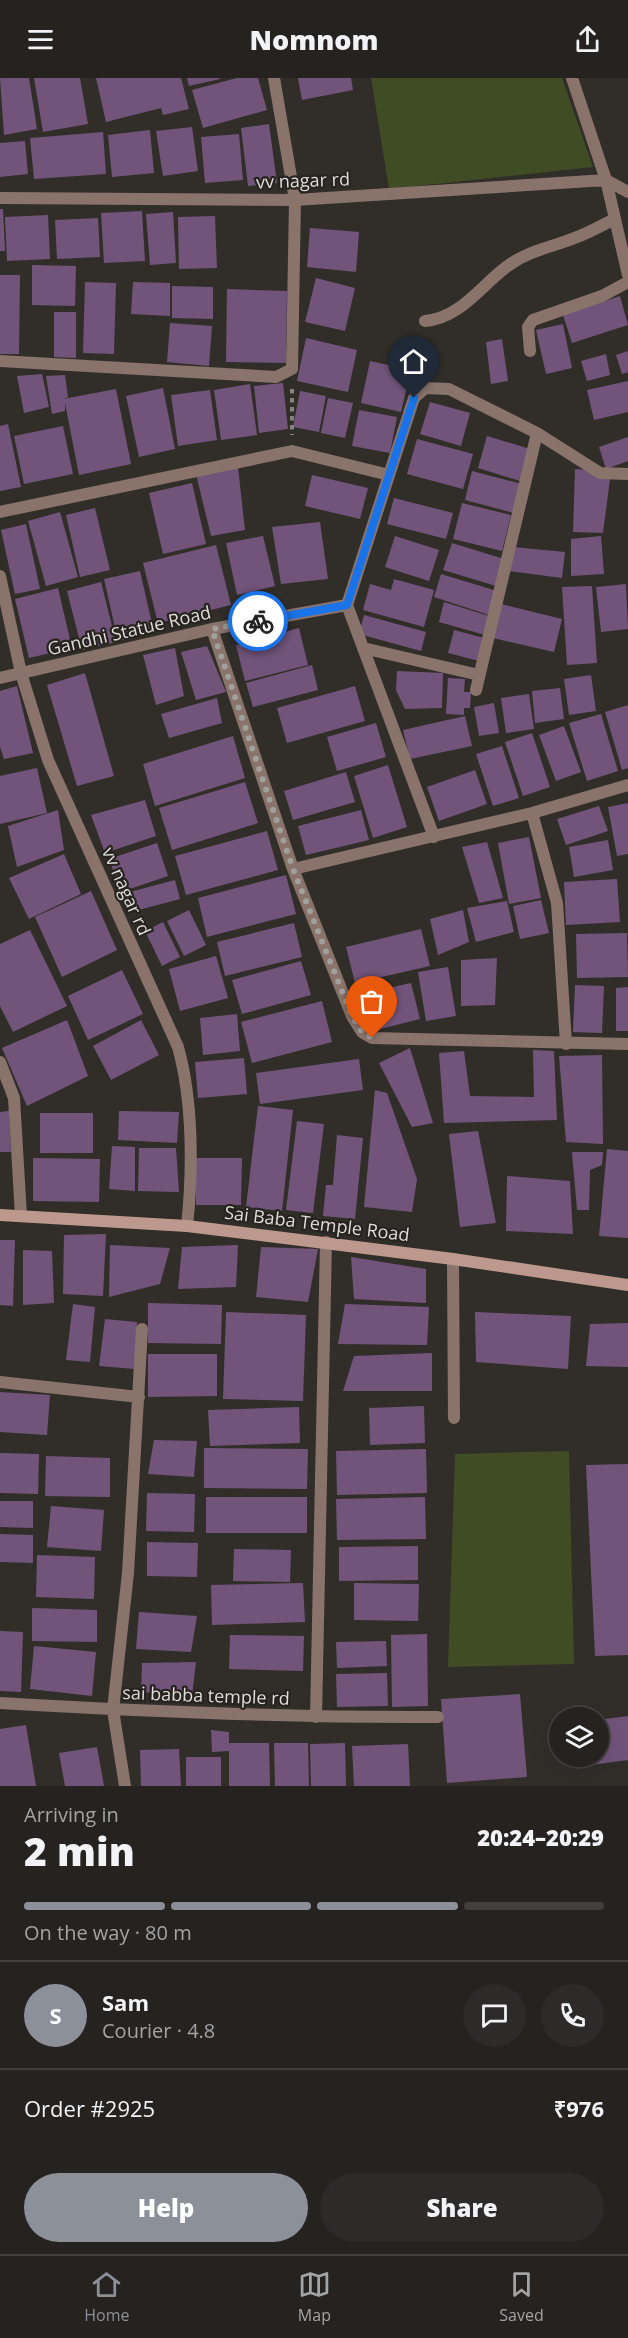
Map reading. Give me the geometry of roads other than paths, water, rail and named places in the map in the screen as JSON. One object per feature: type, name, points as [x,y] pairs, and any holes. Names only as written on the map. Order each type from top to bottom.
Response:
[{"type":"street","points":[[0,361],[276,377],[292,369],[295,200],[274,78]]},
{"type":"street","points":[[572,78],[606,180],[628,275]]},
{"type":"street","points":[[606,180],[628,192]]},
{"type":"street","name":"vv nagar rd","points":[[0,198],[295,200],[606,180]]},
{"type":"street","points":[[425,321],[440,320],[467,303],[508,266],[529,252],[576,238],[615,219]]},
{"type":"street","points":[[530,351],[528,327],[533,320],[602,296],[628,282]]},
{"type":"street","points":[[434,837],[347,605],[414,398],[425,388],[449,388],[537,434],[600,473],[628,474]]},
{"type":"street","points":[[476,690],[537,434]]},
{"type":"street","points":[[0,512],[292,451],[389,475]]},
{"type":"street","name":"vv nagar rd","points":[[0,576],[21,672],[48,760],[178,1047],[185,1072],[187,1097],[190,1197],[187,1226]]},
{"type":"street","name":"Gandhi Statue Road","points":[[0,678],[212,629],[347,605]]},
{"type":"street","points":[[212,629],[293,869],[352,1016],[362,1032],[372,1038],[628,1044]]},
{"type":"street","points":[[363,648],[480,675]]},
{"type":"street","points":[[293,869],[532,813],[628,785]]},
{"type":"street","points":[[532,813],[557,903],[566,1044]]},
{"type":"street","points":[[0,1062],[14,1098],[21,1216]]},
{"type":"street","name":"Sai Baba Temple Road","points":[[0,1215],[187,1226],[326,1242],[628,1285]]},
{"type":"street","points":[[316,1717],[326,1242]]},
{"type":"street","points":[[453,1259],[454,1418]]},
{"type":"street","points":[[125,1786],[113,1710],[128,1573],[142,1329]]},
{"type":"street","points":[[0,1382],[139,1396]]},
{"type":"street","name":"sai babba temple rd","points":[[0,1702],[113,1710],[316,1717],[438,1717]]}]
